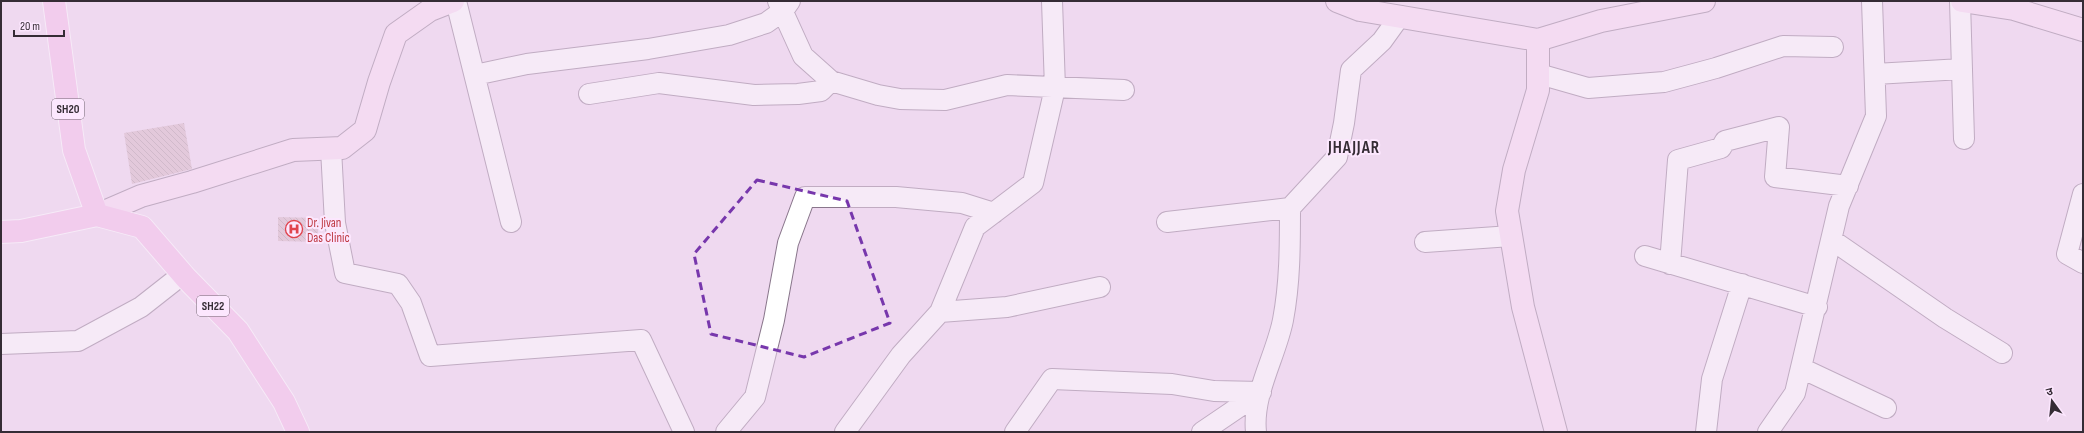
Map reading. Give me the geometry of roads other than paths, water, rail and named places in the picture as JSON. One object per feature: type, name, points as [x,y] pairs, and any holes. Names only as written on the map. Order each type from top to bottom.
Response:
[{"type":"main road","name":"SH20","points":[[54,1],[74,150],[97,215]]},
{"type":"main road","points":[[1,232],[21,231],[97,215]]},
{"type":"main road","name":"SH22","points":[[97,215],[142,227],[183,274],[238,331],[284,402],[298,432]]},
{"type":"main road","points":[[1,222],[51,224]]},
{"type":"street","points":[[97,215],[141,196],[192,182],[293,150],[342,148],[365,130],[379,82],[396,34],[430,10],[455,1],[512,222]]},
{"type":"street","points":[[845,432],[902,355],[940,312],[975,227],[1033,183],[1055,88],[1052,1]]},
{"type":"street","points":[[1337,1],[1367,6],[1400,16],[1538,40],[1601,21],[1704,1]]},
{"type":"street","points":[[1768,432],[1795,393],[1817,307],[1839,206],[1876,116],[1872,1]]},
{"type":"street","points":[[1964,139],[1961,1],[2014,9],[2083,30]]},
{"type":"street","points":[[475,75],[527,64],[648,49],[729,35],[766,23],[784,4],[803,56],[831,81],[878,95],[900,99],[945,100],[1007,85],[1124,90]]},
{"type":"street","points":[[1167,222],[1290,208],[1337,157],[1344,123],[1350,70],[1382,41],[1400,16]]},
{"type":"street","points":[[1538,40],[1538,90],[1513,177],[1507,211],[1522,307],[1556,432]]},
{"type":"street","points":[[1538,74],[1588,88],[1664,82],[1716,68],[1783,46],[1833,47]]},
{"type":"street","points":[[1875,74],[1962,69]]},
{"type":"street","points":[[589,94],[659,83],[748,94],[798,94],[821,91],[831,81]]},
{"type":"street","points":[[1670,264],[1678,160],[1721,148],[1725,141],[1780,127],[1775,177],[1848,186]]},
{"type":"street","points":[[331,149],[335,223],[345,273],[398,284],[411,303],[430,356],[642,340],[684,432]]},
{"type":"street","points":[[2083,194],[2067,254],[2083,263]]},
{"type":"street","points":[[726,432],[755,396],[774,320],[788,243],[805,197],[896,197],[962,203],[994,213]]},
{"type":"street","points":[[1256,432],[1261,392],[1283,321],[1290,266],[1290,208]]},
{"type":"street","points":[[1425,242],[1511,236]]},
{"type":"street","points":[[1832,240],[1944,318],[2002,353]]},
{"type":"street","points":[[1645,256],[1817,307]]},
{"type":"street","points":[[1,344],[78,341],[141,307],[183,274]]},
{"type":"street","points":[[1706,432],[1712,379],[1742,284]]},
{"type":"street","points":[[940,312],[1007,306],[1100,287]]},
{"type":"street","points":[[1801,368],[1886,408]]},
{"type":"street","points":[[1015,432],[1052,379],[1172,384],[1214,391],[1261,392]]},
{"type":"street","points":[[1202,432],[1261,392]]},
{"type":"place","name":"Dr. Jivan Das Clinic","points":[[294,229]]},
{"type":"district","name":"JHAJJAR","points":[[1354,147]]}]
